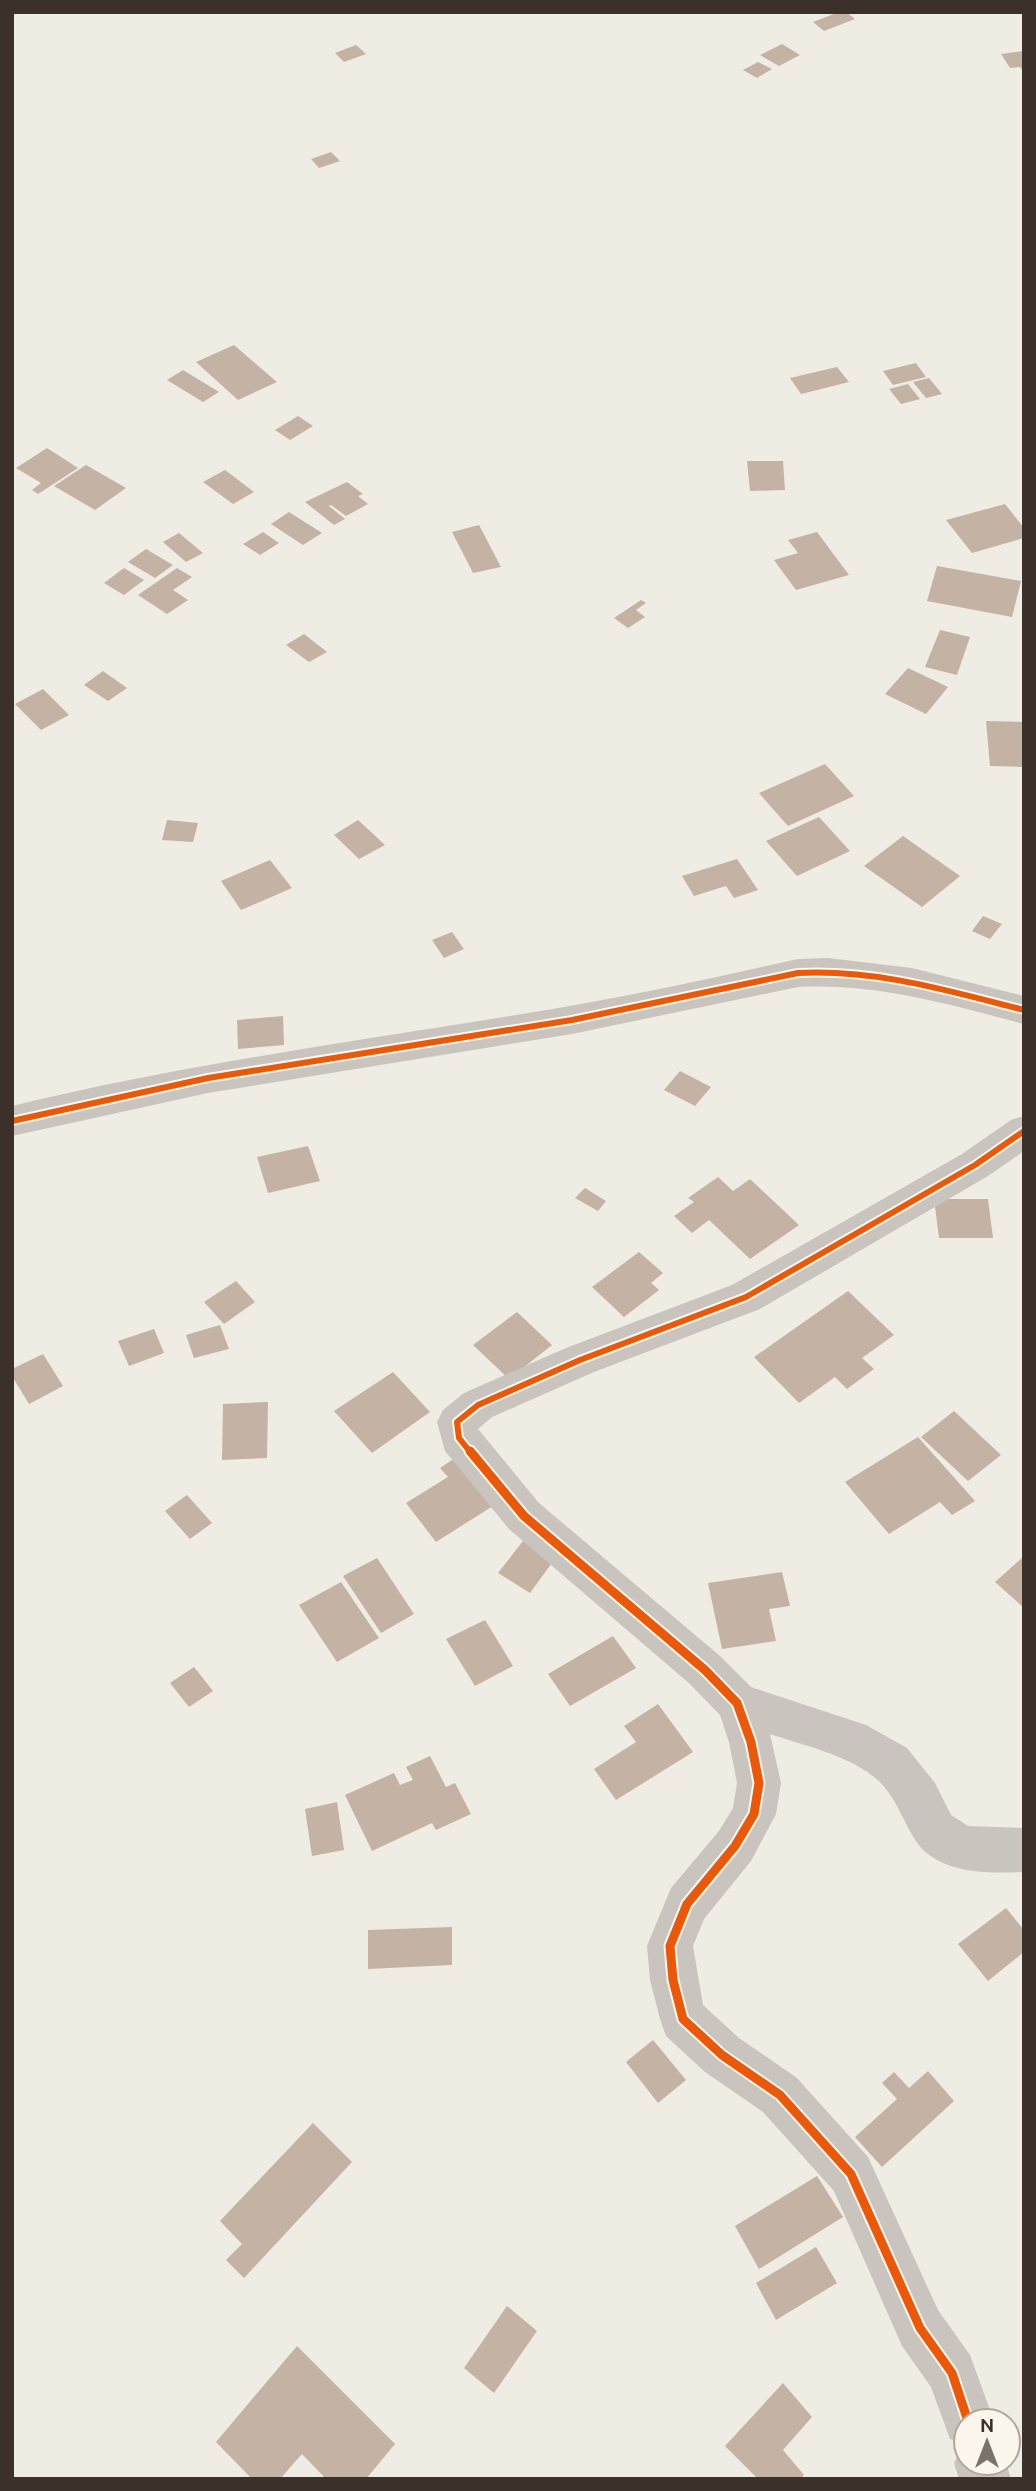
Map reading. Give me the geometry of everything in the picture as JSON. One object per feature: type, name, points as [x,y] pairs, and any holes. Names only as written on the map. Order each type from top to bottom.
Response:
[{"type":"street","points":[[12,1121],[84,1103],[261,1070],[541,1025],[798,973],[837,970],[877,973],[1024,1010]]},
{"type":"street","points":[[964,2407],[953,2373],[920,2328],[851,2174],[780,2095],[722,2055],[683,2019],[673,1980],[670,1946],[687,1904],[735,1846],[754,1814],[759,1783],[751,1742],[737,1703],[705,1670],[524,1516],[459,1438],[457,1422],[478,1405],[580,1360],[746,1297],[975,1166],[1024,1131]]},
{"type":"street","points":[[737,1703],[850,1740],[891,1763],[919,1798],[935,1830],[958,1846],[980,1851],[1024,1850]]},
{"type":"building","points":[[846,12],[855,19],[824,31],[813,22]]},
{"type":"building","points":[[782,44],[800,55],[779,66],[760,55]]},
{"type":"building","points":[[356,45],[366,54],[344,62],[335,53]]},
{"type":"building","points":[[1024,51],[1024,72],[1020,67],[1010,68],[1001,54]]},
{"type":"building","points":[[758,62],[772,69],[757,78],[743,70]]},
{"type":"building","points":[[331,152],[340,161],[319,168],[311,159]]},
{"type":"building","points":[[234,345],[277,382],[238,400],[196,362]]},
{"type":"building","points":[[916,363],[926,377],[893,385],[883,371]]},
{"type":"building","points":[[837,367],[849,382],[801,394],[790,378]]},
{"type":"building","points":[[183,370],[219,392],[203,402],[167,380]]},
{"type":"building","points":[[929,378],[942,394],[926,398],[913,382]]},
{"type":"building","points":[[908,384],[920,399],[901,404],[889,389]]},
{"type":"building","points":[[298,416],[313,426],[290,440],[275,430]]},
{"type":"building","points":[[47,448],[78,468],[38,494],[32,490],[41,483],[16,468]]},
{"type":"building","points":[[747,461],[783,461],[785,490],[750,491]]},
{"type":"building","points":[[86,465],[126,488],[95,510],[54,486]]},
{"type":"building","points":[[225,470],[254,492],[233,504],[203,482]]},
{"type":"building","points":[[347,482],[363,494],[358,496],[368,504],[346,516],[329,506],[345,519],[334,525],[305,502]]},
{"type":"building","points":[[1005,504],[1024,528],[1024,538],[972,553],[946,520]]},
{"type":"building","points":[[289,512],[322,533],[303,545],[271,524]]},
{"type":"building","points":[[479,525],[501,567],[473,573],[452,532]]},
{"type":"building","points":[[263,532],[279,543],[260,555],[243,544]]},
{"type":"building","points":[[817,532],[849,575],[796,590],[774,560],[798,553],[788,540]]},
{"type":"building","points":[[179,533],[203,553],[186,562],[163,542]]},
{"type":"building","points":[[146,549],[173,565],[155,578],[128,562]]},
{"type":"building","points":[[937,566],[1021,581],[1012,617],[927,601]]},
{"type":"building","points":[[124,568],[144,580],[124,595],[104,583]]},
{"type":"building","points":[[177,568],[192,577],[173,590],[188,600],[167,614],[138,595]]},
{"type":"building","points":[[641,600],[646,603],[636,610],[645,617],[628,628],[614,618]]},
{"type":"building","points":[[940,630],[970,637],[957,675],[925,667]]},
{"type":"building","points":[[304,634],[327,652],[309,662],[286,645]]},
{"type":"building","points":[[908,668],[948,687],[926,714],[885,694]]},
{"type":"building","points":[[103,671],[127,688],[108,701],[84,685]]},
{"type":"building","points":[[43,689],[69,715],[41,730],[15,704]]},
{"type":"building","points":[[986,721],[1024,722],[1024,767],[990,766]]},
{"type":"building","points":[[825,764],[854,796],[788,826],[759,793]]},
{"type":"building","points":[[819,817],[850,851],[797,876],[766,841]]},
{"type":"building","points":[[167,820],[198,823],[193,842],[162,840]]},
{"type":"building","points":[[358,820],[385,845],[359,859],[334,835]]},
{"type":"building","points":[[903,836],[960,876],[922,907],[864,866]]},
{"type":"building","points":[[737,859],[758,890],[734,898],[726,886],[694,896],[682,876]]},
{"type":"building","points":[[270,860],[292,888],[241,910],[221,881]]},
{"type":"building","points":[[983,916],[1002,924],[990,939],[972,931]]},
{"type":"building","points":[[452,932],[464,949],[444,958],[432,940]]},
{"type":"building","points":[[283,1016],[284,1045],[238,1049],[237,1020]]},
{"type":"building","points":[[680,1071],[711,1087],[695,1106],[664,1090]]},
{"type":"building","points":[[308,1146],[320,1181],[268,1193],[257,1157]]},
{"type":"building","points":[[718,1177],[733,1191],[750,1179],[799,1225],[750,1259],[709,1220],[692,1233],[674,1216],[694,1202],[688,1198]]},
{"type":"building","points":[[585,1188],[606,1201],[598,1211],[575,1198]]},
{"type":"building","points":[[934,1199],[988,1199],[993,1238],[939,1238]]},
{"type":"building","points":[[639,1252],[663,1273],[651,1283],[659,1290],[624,1317],[592,1287]]},
{"type":"building","points":[[236,1281],[255,1302],[224,1324],[204,1302]]},
{"type":"building","points":[[848,1291],[894,1335],[862,1358],[874,1369],[847,1389],[835,1377],[799,1403],[754,1357]]},
{"type":"building","points":[[517,1312],[552,1345],[509,1379],[473,1345]]},
{"type":"building","points":[[220,1325],[229,1349],[194,1358],[186,1335]]},
{"type":"building","points":[[154,1329],[164,1353],[129,1366],[118,1341]]},
{"type":"building","points":[[43,1354],[63,1386],[29,1404],[12,1376],[12,1369]]},
{"type":"building","points":[[393,1372],[430,1412],[372,1453],[334,1411]]},
{"type":"building","points":[[268,1402],[267,1458],[222,1460],[223,1404]]},
{"type":"building","points":[[954,1411],[1001,1455],[968,1481],[921,1437]]},
{"type":"building","points":[[918,1437],[975,1501],[952,1515],[940,1502],[889,1534],[845,1482]]},
{"type":"building","points":[[458,1456],[496,1504],[436,1542],[406,1503],[448,1477],[440,1468]]},
{"type":"building","points":[[187,1495],[212,1523],[190,1539],[165,1511]]},
{"type":"building","points":[[523,1541],[554,1560],[530,1593],[498,1573]]},
{"type":"building","points":[[377,1558],[414,1614],[381,1633],[343,1576]]},
{"type":"building","points":[[1024,1559],[1024,1608],[995,1582]]},
{"type":"building","points":[[782,1572],[790,1606],[769,1609],[776,1641],[722,1649],[708,1583]]},
{"type":"building","points":[[341,1582],[379,1638],[337,1662],[299,1605]]},
{"type":"building","points":[[485,1620],[513,1666],[475,1686],[446,1639]]},
{"type":"building","points":[[613,1636],[636,1668],[570,1706],[548,1674]]},
{"type":"building","points":[[194,1667],[213,1691],[189,1707],[170,1683]]},
{"type":"building","points":[[658,1704],[693,1752],[616,1800],[594,1769],[636,1742],[624,1726]]},
{"type":"building","points":[[430,1756],[446,1787],[455,1783],[471,1814],[436,1830],[432,1823],[372,1851],[345,1795],[394,1773],[400,1785],[413,1780],[406,1767]]},
{"type":"building","points":[[337,1802],[344,1850],[312,1856],[305,1809]]},
{"type":"building","points":[[1006,1908],[1024,1930],[1024,1952],[988,1981],[958,1944]]},
{"type":"building","points":[[452,1927],[452,1965],[368,1969],[368,1930]]},
{"type":"building","points":[[653,2040],[686,2080],[658,2103],[626,2062]]},
{"type":"building","points":[[928,2071],[954,2101],[882,2167],[855,2137],[897,2099],[882,2083],[894,2072],[909,2088]]},
{"type":"building","points":[[313,2123],[352,2162],[244,2278],[226,2260],[242,2244],[220,2221]]},
{"type":"building","points":[[817,2176],[843,2217],[759,2269],[735,2226]]},
{"type":"building","points":[[816,2247],[837,2283],[776,2320],[756,2283]]},
{"type":"building","points":[[507,2306],[537,2331],[494,2393],[464,2368]]},
{"type":"building","points":[[297,2346],[395,2444],[366,2479],[326,2479],[302,2454],[280,2479],[252,2479],[216,2442]]},
{"type":"building","points":[[783,2383],[812,2417],[783,2450],[804,2475],[800,2479],[758,2479],[725,2446]]},
{"type":"cycle path","points":[[12,1121],[208,1078],[572,1020],[798,973],[884,976],[1024,1010]]},
{"type":"cycle path","points":[[963,2407],[952,2373],[920,2328],[851,2174],[780,2095],[722,2055],[683,2019],[673,1980],[670,1946],[687,1904],[735,1846],[754,1814],[759,1783],[751,1742],[737,1703],[705,1670],[524,1516],[459,1438],[457,1422],[478,1405],[580,1360],[746,1297],[975,1165],[1024,1131]]}]
